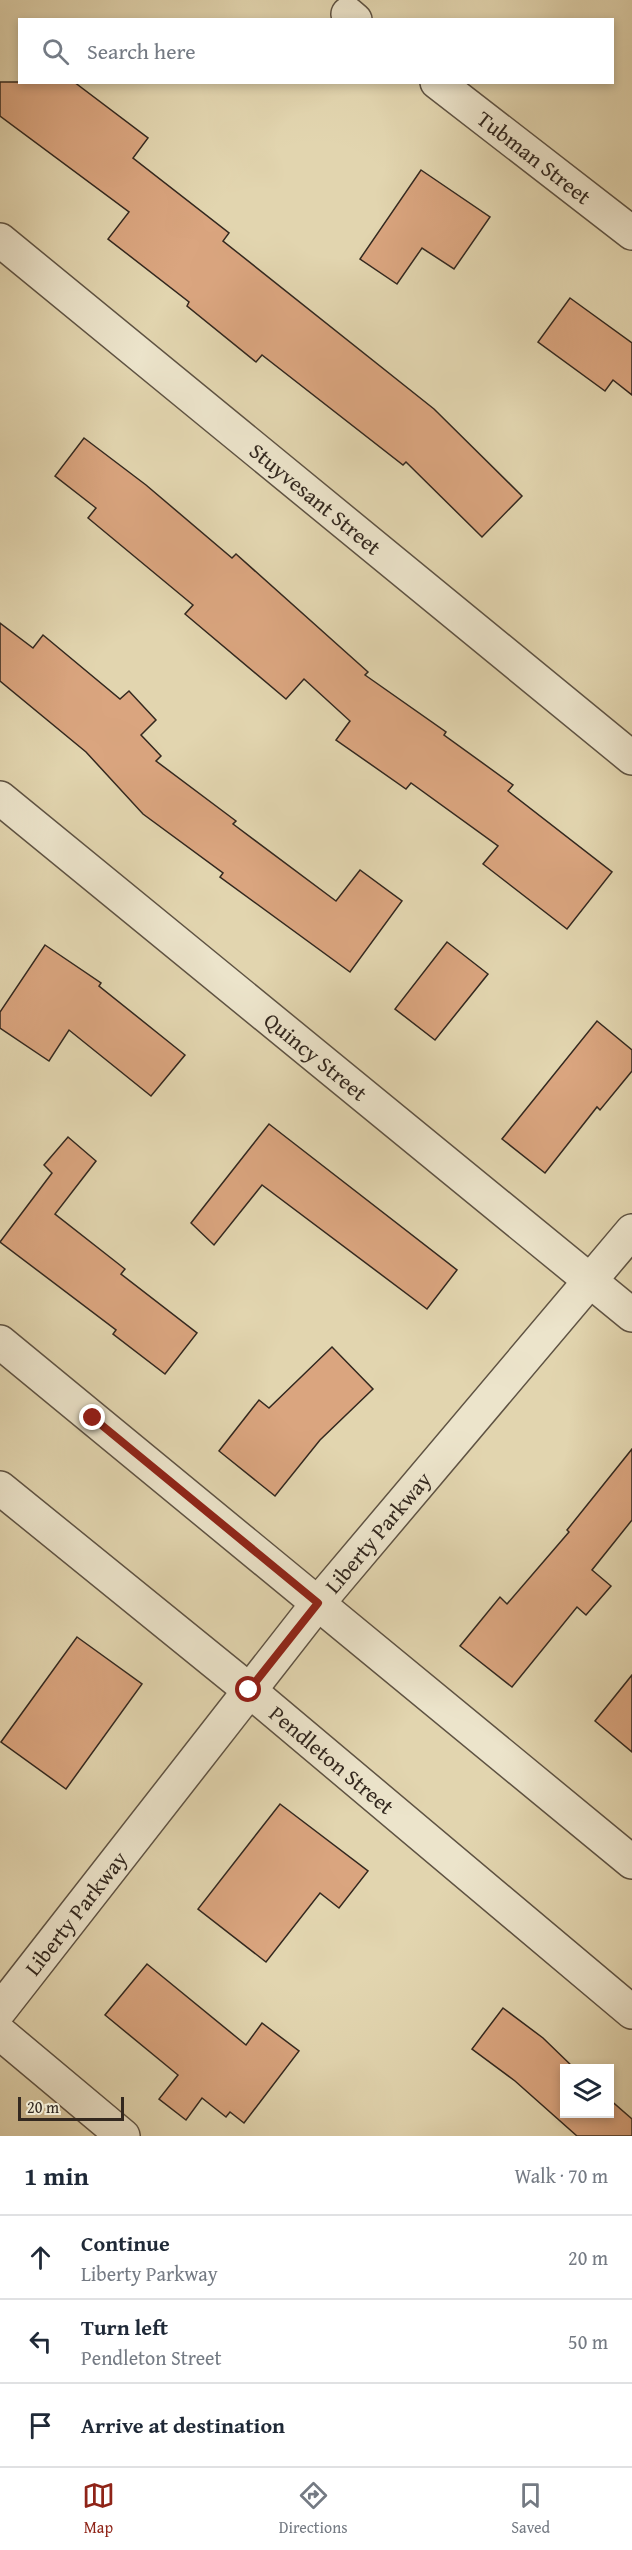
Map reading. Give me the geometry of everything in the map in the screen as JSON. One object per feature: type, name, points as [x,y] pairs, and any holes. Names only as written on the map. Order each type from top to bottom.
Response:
[{"type":"street","name":"Tubman Street","points":[[440,84],[632,233]]},
{"type":"street","name":"Stuyvesant Street","points":[[0,240],[632,758]]},
{"type":"street","name":"Quincy Street","points":[[0,798],[632,1315]]},
{"type":"street","name":"Liberty Parkway","points":[[0,2010],[318,1603],[632,1231]]},
{"type":"street","points":[[0,1342],[632,1862]]},
{"type":"street","name":"Pendleton Street","points":[[0,1488],[249,1690],[632,2012]]},
{"type":"street","points":[[0,2033],[123,2136]]},
{"type":"building","points":[[0,82],[77,84],[148,138],[133,158],[229,233],[223,241],[434,409],[522,496],[482,537],[406,462],[403,465],[262,355],[256,362],[187,306],[189,302],[108,239],[129,212],[0,116]]},
{"type":"building","points":[[421,170],[490,217],[454,269],[422,248],[397,284],[360,259]]},
{"type":"building","points":[[570,298],[632,343],[632,395],[613,380],[605,391],[538,342]]},
{"type":"building","points":[[84,438],[146,485],[232,558],[236,554],[368,672],[365,675],[446,732],[444,735],[513,785],[508,791],[612,872],[567,929],[483,864],[498,846],[411,783],[406,789],[336,740],[350,721],[304,679],[286,699],[185,614],[193,605],[88,518],[96,508],[55,476]]},
{"type":"building","points":[[0,623],[33,648],[43,635],[120,699],[129,691],[156,720],[141,735],[161,756],[156,761],[236,821],[233,824],[336,901],[360,870],[402,901],[350,972],[220,877],[223,873],[143,814],[86,752],[0,681]]},
{"type":"building","points":[[447,942],[488,974],[435,1040],[395,1009]]},
{"type":"building","points":[[45,945],[101,983],[99,986],[185,1055],[151,1096],[69,1030],[49,1061],[0,1028],[0,1012]]},
{"type":"building","points":[[597,1021],[632,1050],[632,1071],[600,1110],[597,1107],[545,1173],[502,1139]]},
{"type":"building","points":[[269,1124],[457,1270],[427,1309],[262,1185],[214,1245],[191,1223]]},
{"type":"building","points":[[68,1137],[96,1161],[55,1214],[125,1269],[121,1274],[197,1333],[165,1374],[113,1334],[116,1330],[0,1242],[52,1173],[44,1165]]},
{"type":"building","points":[[332,1347],[373,1389],[320,1440],[275,1496],[219,1451],[259,1400],[269,1408]]},
{"type":"building","points":[[632,1449],[632,1520],[592,1570],[611,1586],[586,1615],[577,1607],[512,1687],[460,1646],[500,1597],[507,1604],[569,1532],[567,1530]]},
{"type":"building","points":[[77,1637],[142,1684],[66,1789],[1,1742]]},
{"type":"building","points":[[632,1675],[632,1752],[595,1721]]},
{"type":"building","points":[[280,1804],[368,1871],[339,1908],[320,1893],[266,1962],[198,1909]]},
{"type":"building","points":[[147,1964],[246,2045],[262,2023],[299,2051],[244,2123],[230,2112],[226,2117],[202,2098],[186,2120],[159,2099],[178,2075],[105,2015]]},
{"type":"building","points":[[503,2008],[543,2038],[570,2064],[560,2064],[560,2118],[614,2118],[614,2103],[632,2119],[632,2136],[577,2136],[515,2081],[472,2049]]},
{"type":"route","points":[[93,1418],[318,1603],[249,1690]]}]
